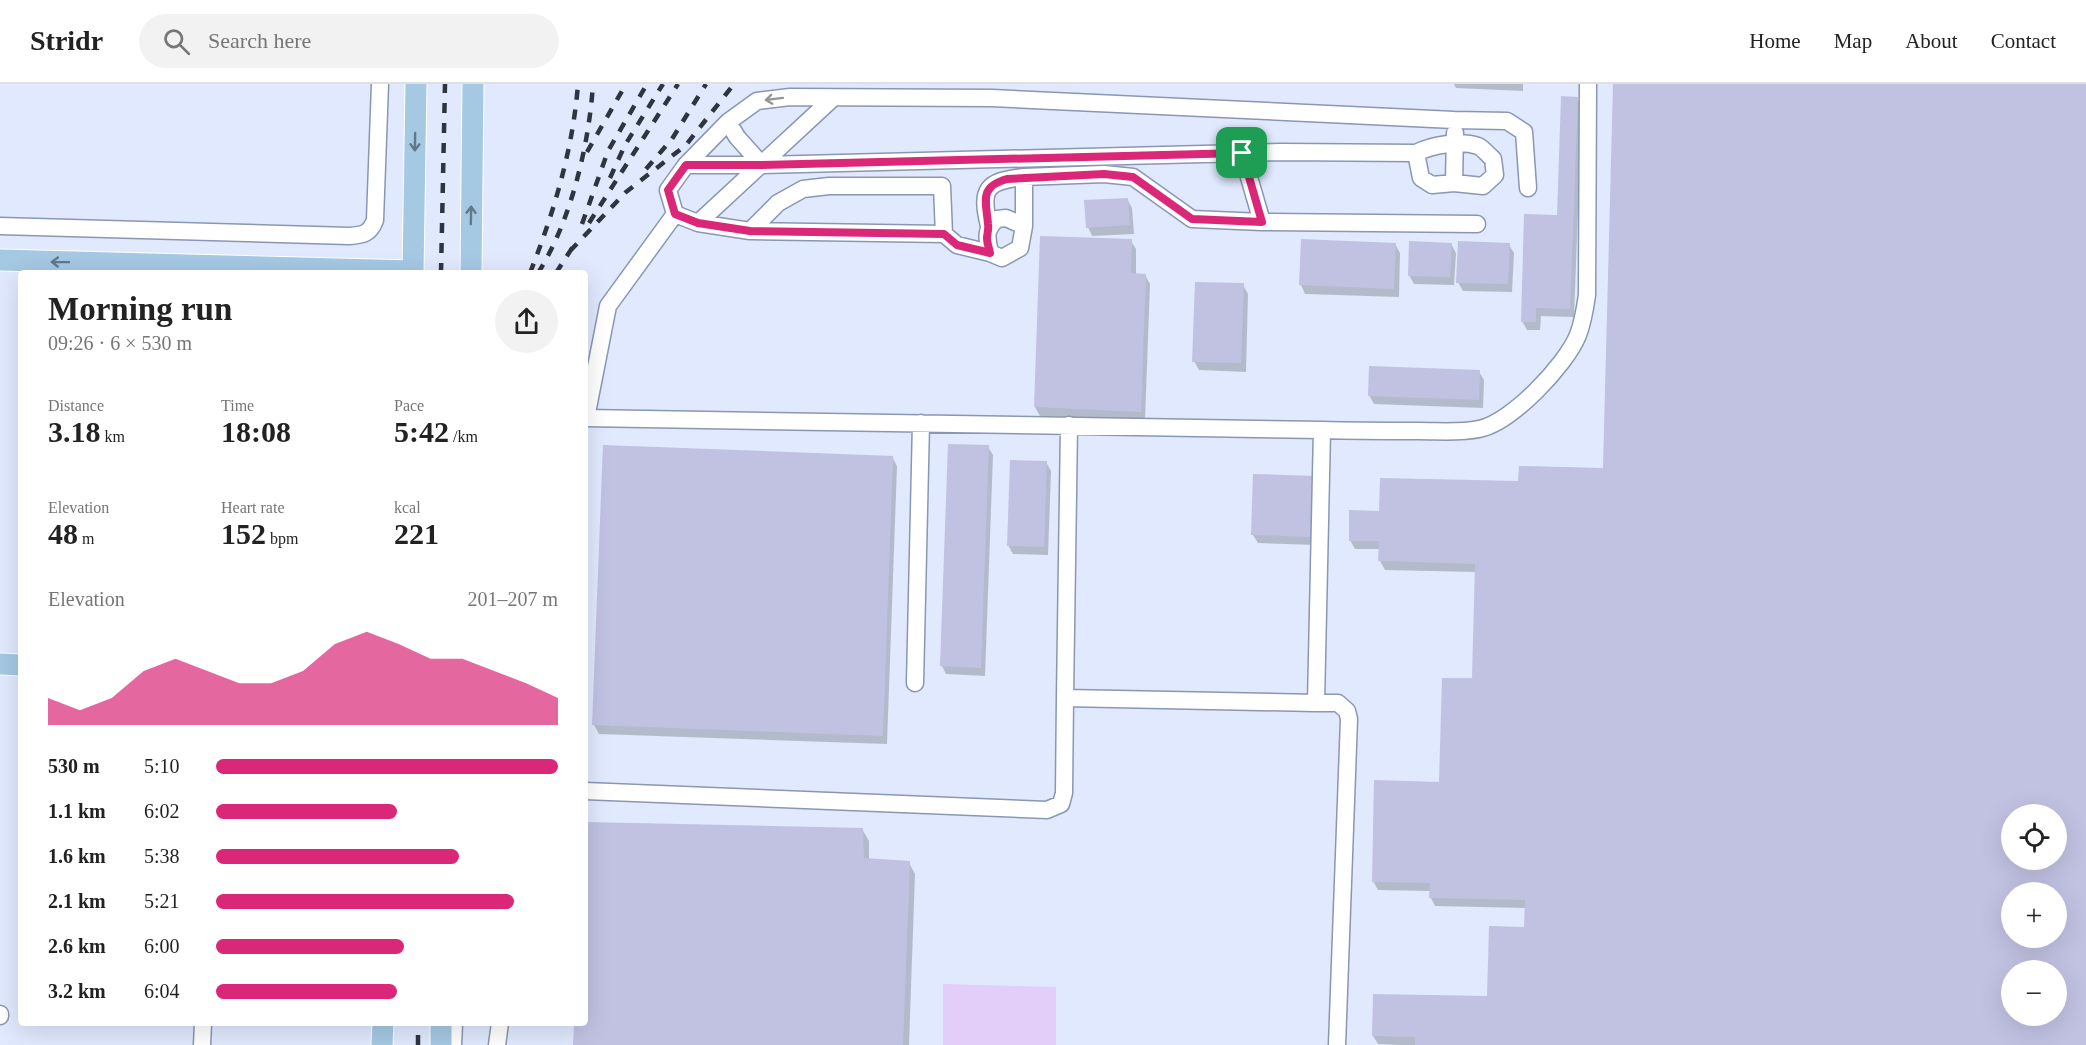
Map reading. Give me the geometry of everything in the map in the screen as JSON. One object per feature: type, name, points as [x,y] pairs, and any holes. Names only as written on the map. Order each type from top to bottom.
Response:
[{"type":"main road","points":[[413,270],[416,84]]},
{"type":"main road","points":[[471,270],[473,84]]},
{"type":"main road","points":[[0,260],[344,270]]},
{"type":"main road","points":[[0,664],[18,664]]},
{"type":"main road","points":[[382,1045],[383,1026]]},
{"type":"main road","points":[[441,1026],[441,1045]]},
{"type":"lane","points":[[0,226],[349,237],[366,234],[372,229],[375,220],[380,84]]},
{"type":"lane","points":[[588,418],[1454,431],[1480,429],[1495,424],[1533,393],[1558,365],[1577,338],[1583,321],[1587,295],[1588,84]]},
{"type":"lane","points":[[675,214],[668,190],[686,165],[728,123],[757,101],[790,97],[992,98],[1507,121],[1524,132],[1528,188]]},
{"type":"lane","points":[[698,223],[833,98]]},
{"type":"lane","points":[[1454,120],[1456,144],[1454,183]]},
{"type":"lane","points":[[728,123],[737,137],[762,165]]},
{"type":"lane","points":[[686,165],[1242,153],[1416,153],[1430,146],[1456,144],[1479,147],[1493,159],[1495,176],[1483,186],[1454,183],[1432,185],[1421,178],[1416,153]]},
{"type":"lane","points":[[1242,153],[1262,222]]},
{"type":"lane","points":[[943,160],[944,234]]},
{"type":"lane","points":[[990,253],[986,213],[986,197],[989,187],[1007,179],[1024,177],[1104,174],[1133,177],[1192,219],[1478,224]]},
{"type":"lane","points":[[675,214],[698,223],[750,231],[944,234],[957,245],[1002,258],[1020,248],[1024,226],[1024,177]]},
{"type":"lane","points":[[750,231],[778,203],[803,189],[829,186],[942,186]]},
{"type":"lane","points":[[588,408],[608,306],[675,214]]},
{"type":"lane","points":[[989,226],[997,219],[1006,218],[1024,226]]},
{"type":"lane","points":[[915,683],[921,423]]},
{"type":"lane","points":[[588,791],[1047,810],[1061,804],[1064,793],[1069,425]]},
{"type":"lane","points":[[1316,703],[1322,430]]},
{"type":"lane","points":[[1065,698],[1338,703],[1347,711],[1349,718],[1337,1045]]},
{"type":"lane","points":[[202,1045],[203,1026]]},
{"type":"lane","points":[[453,1045],[454,1026]]},
{"type":"lane","points":[[497,1045],[500,1026]]},
{"type":"shaded area","points":[[943,984],[1056,987],[1056,1045],[943,1045]]},
{"type":"building","points":[[1613,84],[2086,84],[2086,1045],[1415,1045],[1415,1037],[1372,1036],[1373,994],[1487,996],[1489,926],[1524,927],[1525,900],[1429,898],[1430,883],[1372,882],[1374,780],[1439,782],[1442,678],[1472,678],[1475,564],[1378,561],[1379,541],[1349,541],[1349,510],[1379,511],[1380,478],[1518,481],[1519,466],[1603,468]]},
{"type":"building","points":[[1561,96],[1578,97],[1570,309],[1536,308],[1536,322],[1521,322],[1524,214],[1557,215]]},
{"type":"building","points":[[1128,198],[1130,225],[1086,228],[1084,200]]},
{"type":"building","points":[[1040,236],[1132,239],[1131,273],[1146,274],[1141,412],[1034,407]]},
{"type":"building","points":[[1301,239],[1396,243],[1394,289],[1299,285]]},
{"type":"building","points":[[1409,241],[1452,243],[1450,277],[1408,276]]},
{"type":"building","points":[[1458,241],[1510,243],[1508,284],[1456,283]]},
{"type":"building","points":[[1195,282],[1244,283],[1241,363],[1192,362]]},
{"type":"building","points":[[1369,366],[1480,370],[1479,400],[1368,396]]},
{"type":"building","points":[[948,444],[989,445],[981,668],[940,666]]},
{"type":"building","points":[[603,445],[893,456],[883,736],[592,725]]},
{"type":"building","points":[[1010,460],[1047,461],[1044,547],[1007,546]]},
{"type":"building","points":[[1253,474],[1315,476],[1313,537],[1251,535]]},
{"type":"building","points":[[588,822],[863,828],[864,858],[910,861],[903,1045],[573,1045],[574,1026],[588,1026]]},
{"type":"railway","points":[[441,270],[445,84]]},
{"type":"railway","points":[[531,270],[561,180],[572,132],[578,84]]},
{"type":"railway","points":[[540,270],[560,230],[576,182],[583,157],[593,84]]},
{"type":"railway","points":[[587,152],[626,84]]},
{"type":"railway","points":[[582,224],[608,151],[647,84]]},
{"type":"railway","points":[[610,178],[625,145],[663,84]]},
{"type":"railway","points":[[589,223],[678,84]]},
{"type":"railway","points":[[646,169],[672,139],[706,84]]},
{"type":"railway","points":[[570,251],[626,192],[686,145],[734,84]]},
{"type":"railway","points":[[558,270],[574,245]]},
{"type":"railway","points":[[418,1026],[418,1045]]},
{"type":"route","points":[[1242,153],[1262,222],[1192,219],[1133,177],[1104,174],[1024,177],[1007,179],[989,187],[986,197],[986,213],[990,253],[957,245],[944,234],[750,231],[698,223],[675,214],[668,190],[686,165],[1242,153]]}]
